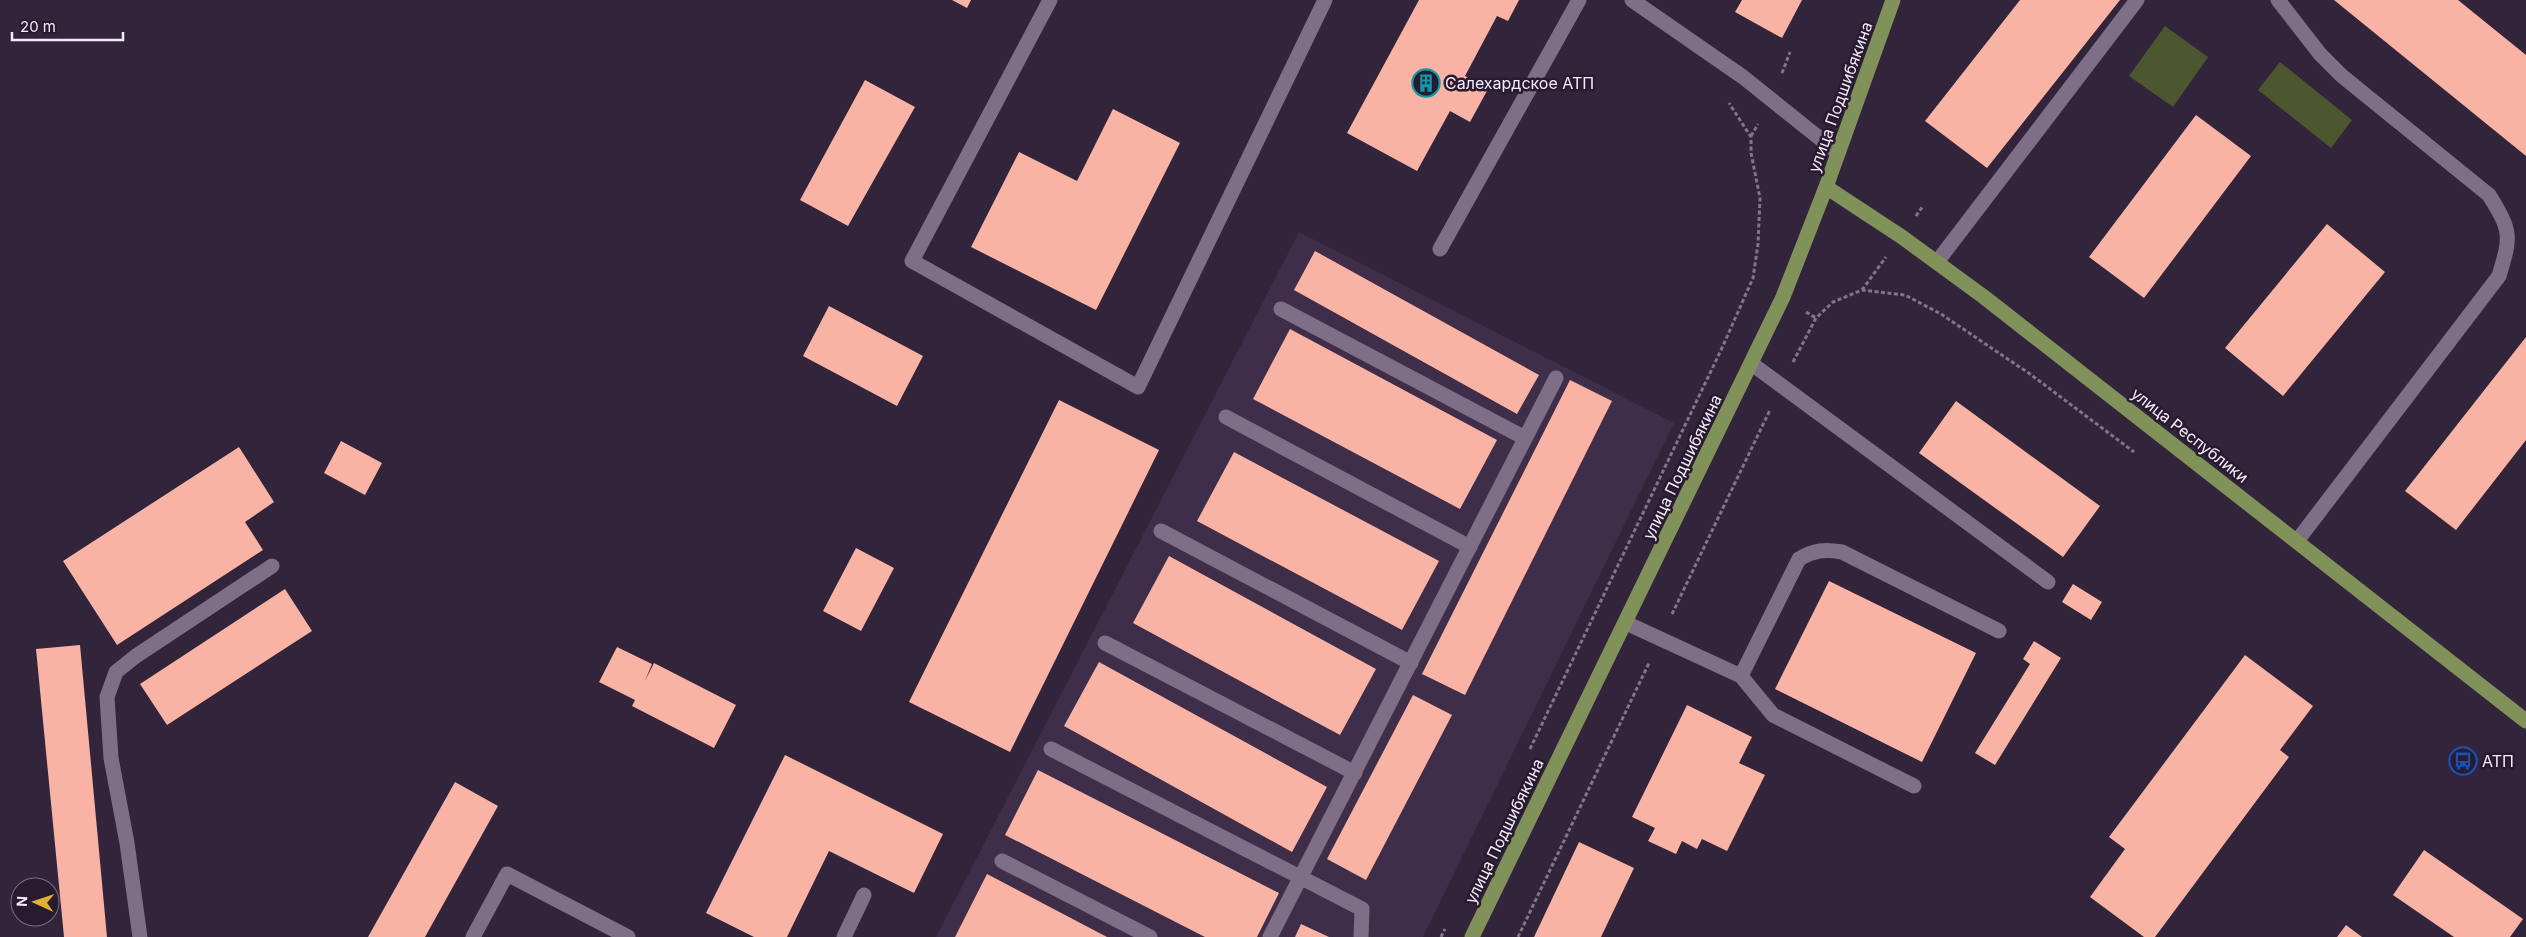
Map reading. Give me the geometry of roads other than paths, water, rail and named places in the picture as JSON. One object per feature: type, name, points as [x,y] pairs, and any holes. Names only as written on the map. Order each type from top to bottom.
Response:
[{"type":"main road","name":"улица Подшибякина","points":[[1472,937],[1783,297],[1826,188],[1894,0]]},
{"type":"main road","name":"улица Республики","points":[[1826,188],[1937,262],[2526,721]]},
{"type":"lane","points":[[1050,0],[912,261],[1138,387],[1325,0]]},
{"type":"lane","points":[[1440,249],[1578,0]]},
{"type":"lane","points":[[1632,0],[1743,77],[1838,153]]},
{"type":"lane","points":[[1937,262],[2137,0]]},
{"type":"lane","points":[[2278,0],[2320,54],[2342,76],[2489,195],[2504,219],[2509,243],[2499,276],[2297,541]]},
{"type":"lane","points":[[1281,309],[1526,438]]},
{"type":"lane","points":[[1752,364],[2048,582]]},
{"type":"lane","points":[[1270,937],[1302,878],[1556,378]]},
{"type":"lane","points":[[1226,417],[1470,547]]},
{"type":"lane","points":[[1161,531],[1411,663]]},
{"type":"lane","points":[[1741,676],[1799,559],[1812,552],[1825,550],[1842,552],[1999,631]]},
{"type":"lane","points":[[140,937],[127,843],[111,758],[107,697],[116,672],[136,656],[272,566]]},
{"type":"lane","points":[[1626,623],[1741,676],[1773,715],[1914,786]]},
{"type":"lane","points":[[1104,643],[1355,773]]},
{"type":"lane","points":[[1051,749],[1362,909],[1361,937]]},
{"type":"lane","points":[[1002,861],[1150,937]]},
{"type":"lane","points":[[473,937],[507,874],[628,937]]},
{"type":"lane","points":[[844,937],[864,895]]},
{"type":"place","name":"Салехардское АТП","points":[[1426,83]]},
{"type":"place","name":"АТП","points":[[2463,761]]}]
